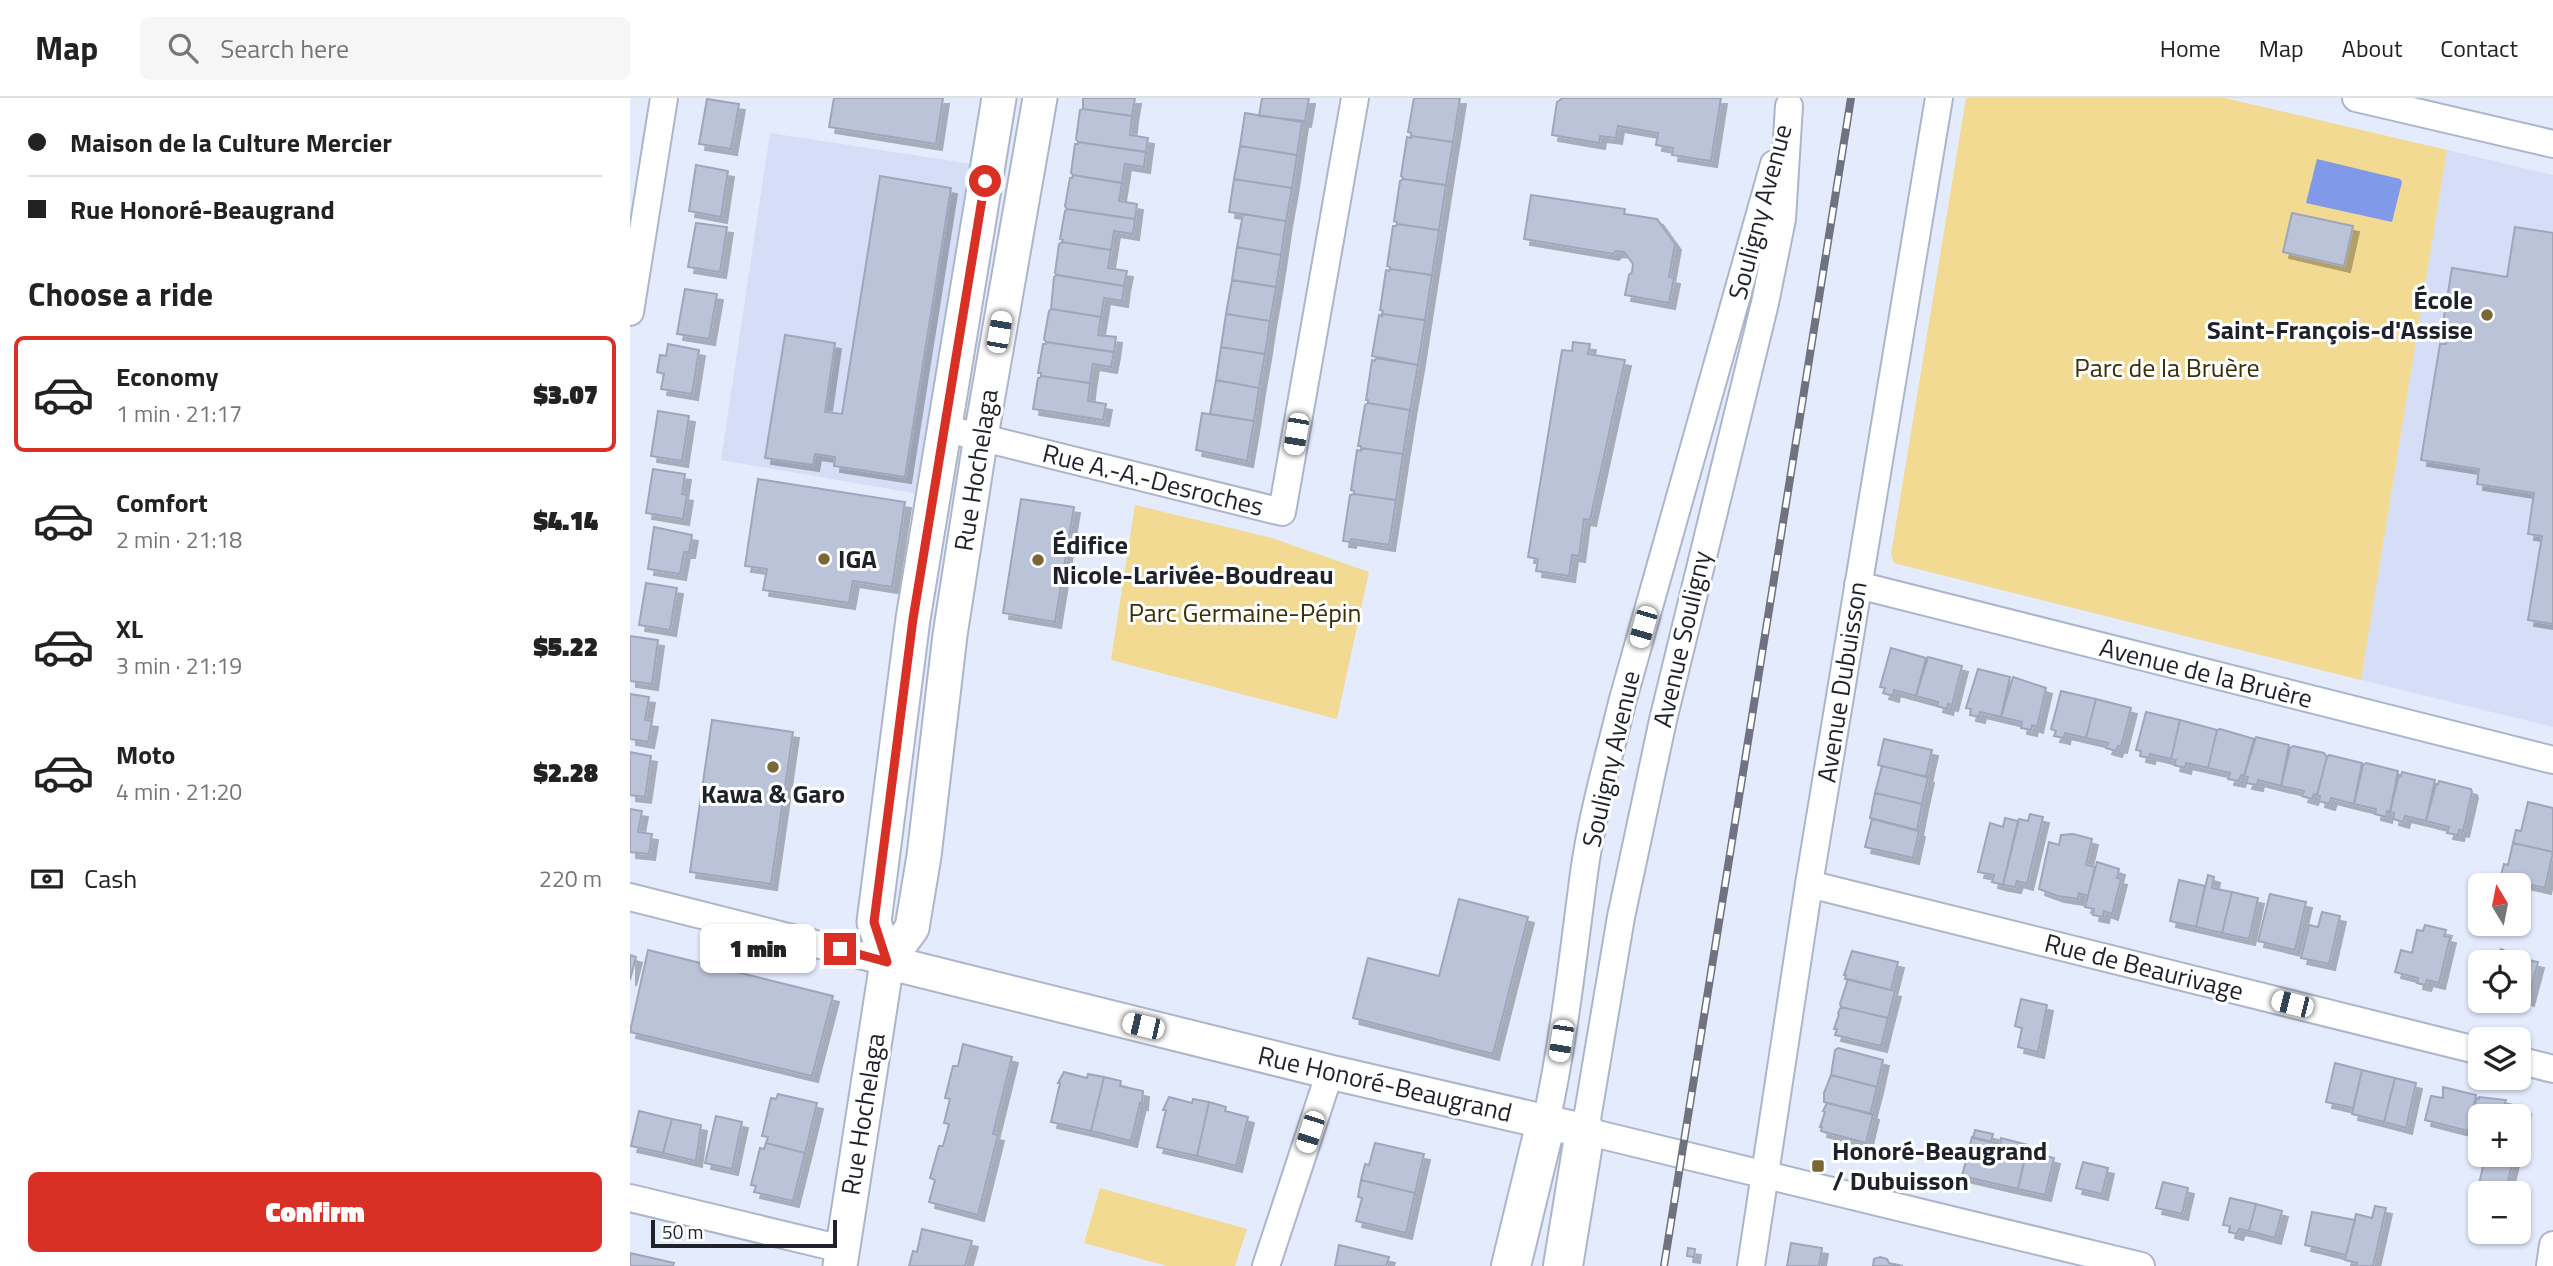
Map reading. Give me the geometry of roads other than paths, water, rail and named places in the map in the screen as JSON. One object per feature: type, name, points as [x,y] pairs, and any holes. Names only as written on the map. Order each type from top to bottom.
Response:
[{"type":"highway","name":"Souligny Avenue","points":[[1511,1266],[1546,1122]]},
{"type":"highway","points":[[1563,1266],[1585,1131]]},
{"type":"main road","name":"Rue Hochelaga","points":[[841,1258],[887,962],[874,922],[912,628],[999,98]]},
{"type":"main road","name":"Rue Hochelaga","points":[[887,962],[912,928],[924,856],[950,635],[981,436],[1040,98]]},
{"type":"main road","points":[[912,628],[950,635]]},
{"type":"main road","name":"Rue Honoré-Beaugrand","points":[[887,962],[1330,1072],[1585,1131]]},
{"type":"street","points":[[630,312],[664,98]]},
{"type":"street","name":"Rue A.-A.-Desroches","points":[[943,428],[1282,512],[1355,98]]},
{"type":"street","name":"Avenue Dubuisson","points":[[1751,1266],[1809,884],[1939,98]]},
{"type":"street","points":[[2356,98],[2553,144]]},
{"type":"street","name":"Souligny Avenue","points":[[1546,1122],[1574,961],[1584,871],[1606,767],[1774,165],[1789,102]]},
{"type":"street","name":"Avenue Souligny","points":[[1585,1131],[1621,917],[1662,720],[1768,291],[1782,219],[1789,102]]},
{"type":"street","name":"Avenue de la Bruère","points":[[1858,585],[2553,760]]},
{"type":"street","name":"Rue de Beaurivage","points":[[1809,884],[2468,1048]]},
{"type":"street","name":"Rue Honoré-Beaugrand","points":[[630,897],[887,962]]},
{"type":"street","points":[[2531,1063],[2553,1069]]},
{"type":"street","points":[[1266,1266],[1330,1072]]},
{"type":"street","name":"Rue Honoré-Beaugrand","points":[[1585,1131],[2141,1266]]},
{"type":"street","points":[[630,1198],[841,1258]]},
{"type":"street","points":[[2550,1266],[2553,1245]]},
{"type":"water","points":[[2317,159],[2400,179],[2402,182],[2392,222],[2306,203]]},
{"type":"railway","points":[[1664,1266],[1851,98]]},
{"type":"place","name":"École Saint-François-d'Assise","points":[[2487,315]]},
{"type":"place","name":"IGA","points":[[824,559]]},
{"type":"place","name":"Édifice Nicole-Larivée-Boudreau","points":[[1038,560]]},
{"type":"place","name":"Kawa & Garo","points":[[773,767]]},
{"type":"place","name":"Honoré-Beaugrand / Dubuisson","points":[[1818,1166]]},
{"type":"park label","name":"Parc de la Bruère","points":[[2167,368]]},
{"type":"park label","name":"Parc Germaine-Pépin","points":[[1245,613]]}]
